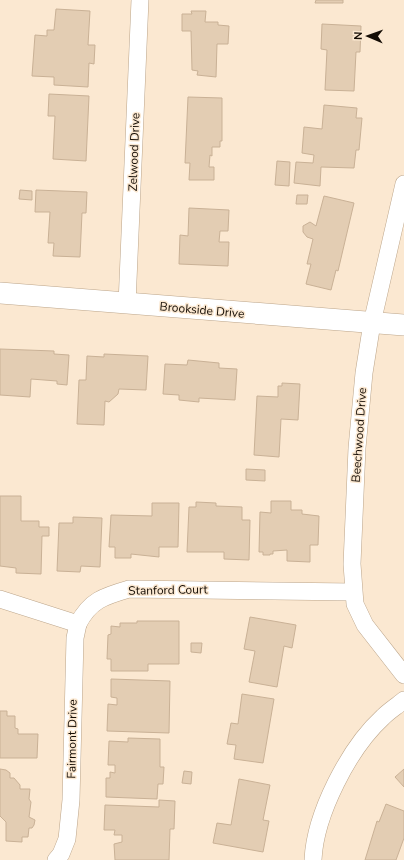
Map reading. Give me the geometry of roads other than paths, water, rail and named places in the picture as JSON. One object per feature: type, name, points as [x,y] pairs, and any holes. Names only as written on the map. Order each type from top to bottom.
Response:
[{"type":"street","name":"Zelwood Drive","points":[[127,304],[140,0]]},
{"type":"street","name":"Beechwood Drive","points":[[404,184],[372,323],[364,373],[357,448],[352,564],[355,604],[365,625],[404,675]]},
{"type":"street","name":"Brookside Drive","points":[[0,293],[404,325]]},
{"type":"street","name":"Stanford Court","points":[[78,624],[84,612],[93,603],[104,596],[129,589],[353,592]]},
{"type":"street","points":[[0,599],[78,624]]},
{"type":"street","name":"Fairmont Drive","points":[[63,858],[67,839],[71,800],[74,638],[78,624]]},
{"type":"street","points":[[313,860],[314,846],[329,797],[351,756],[382,718],[404,700]]}]
